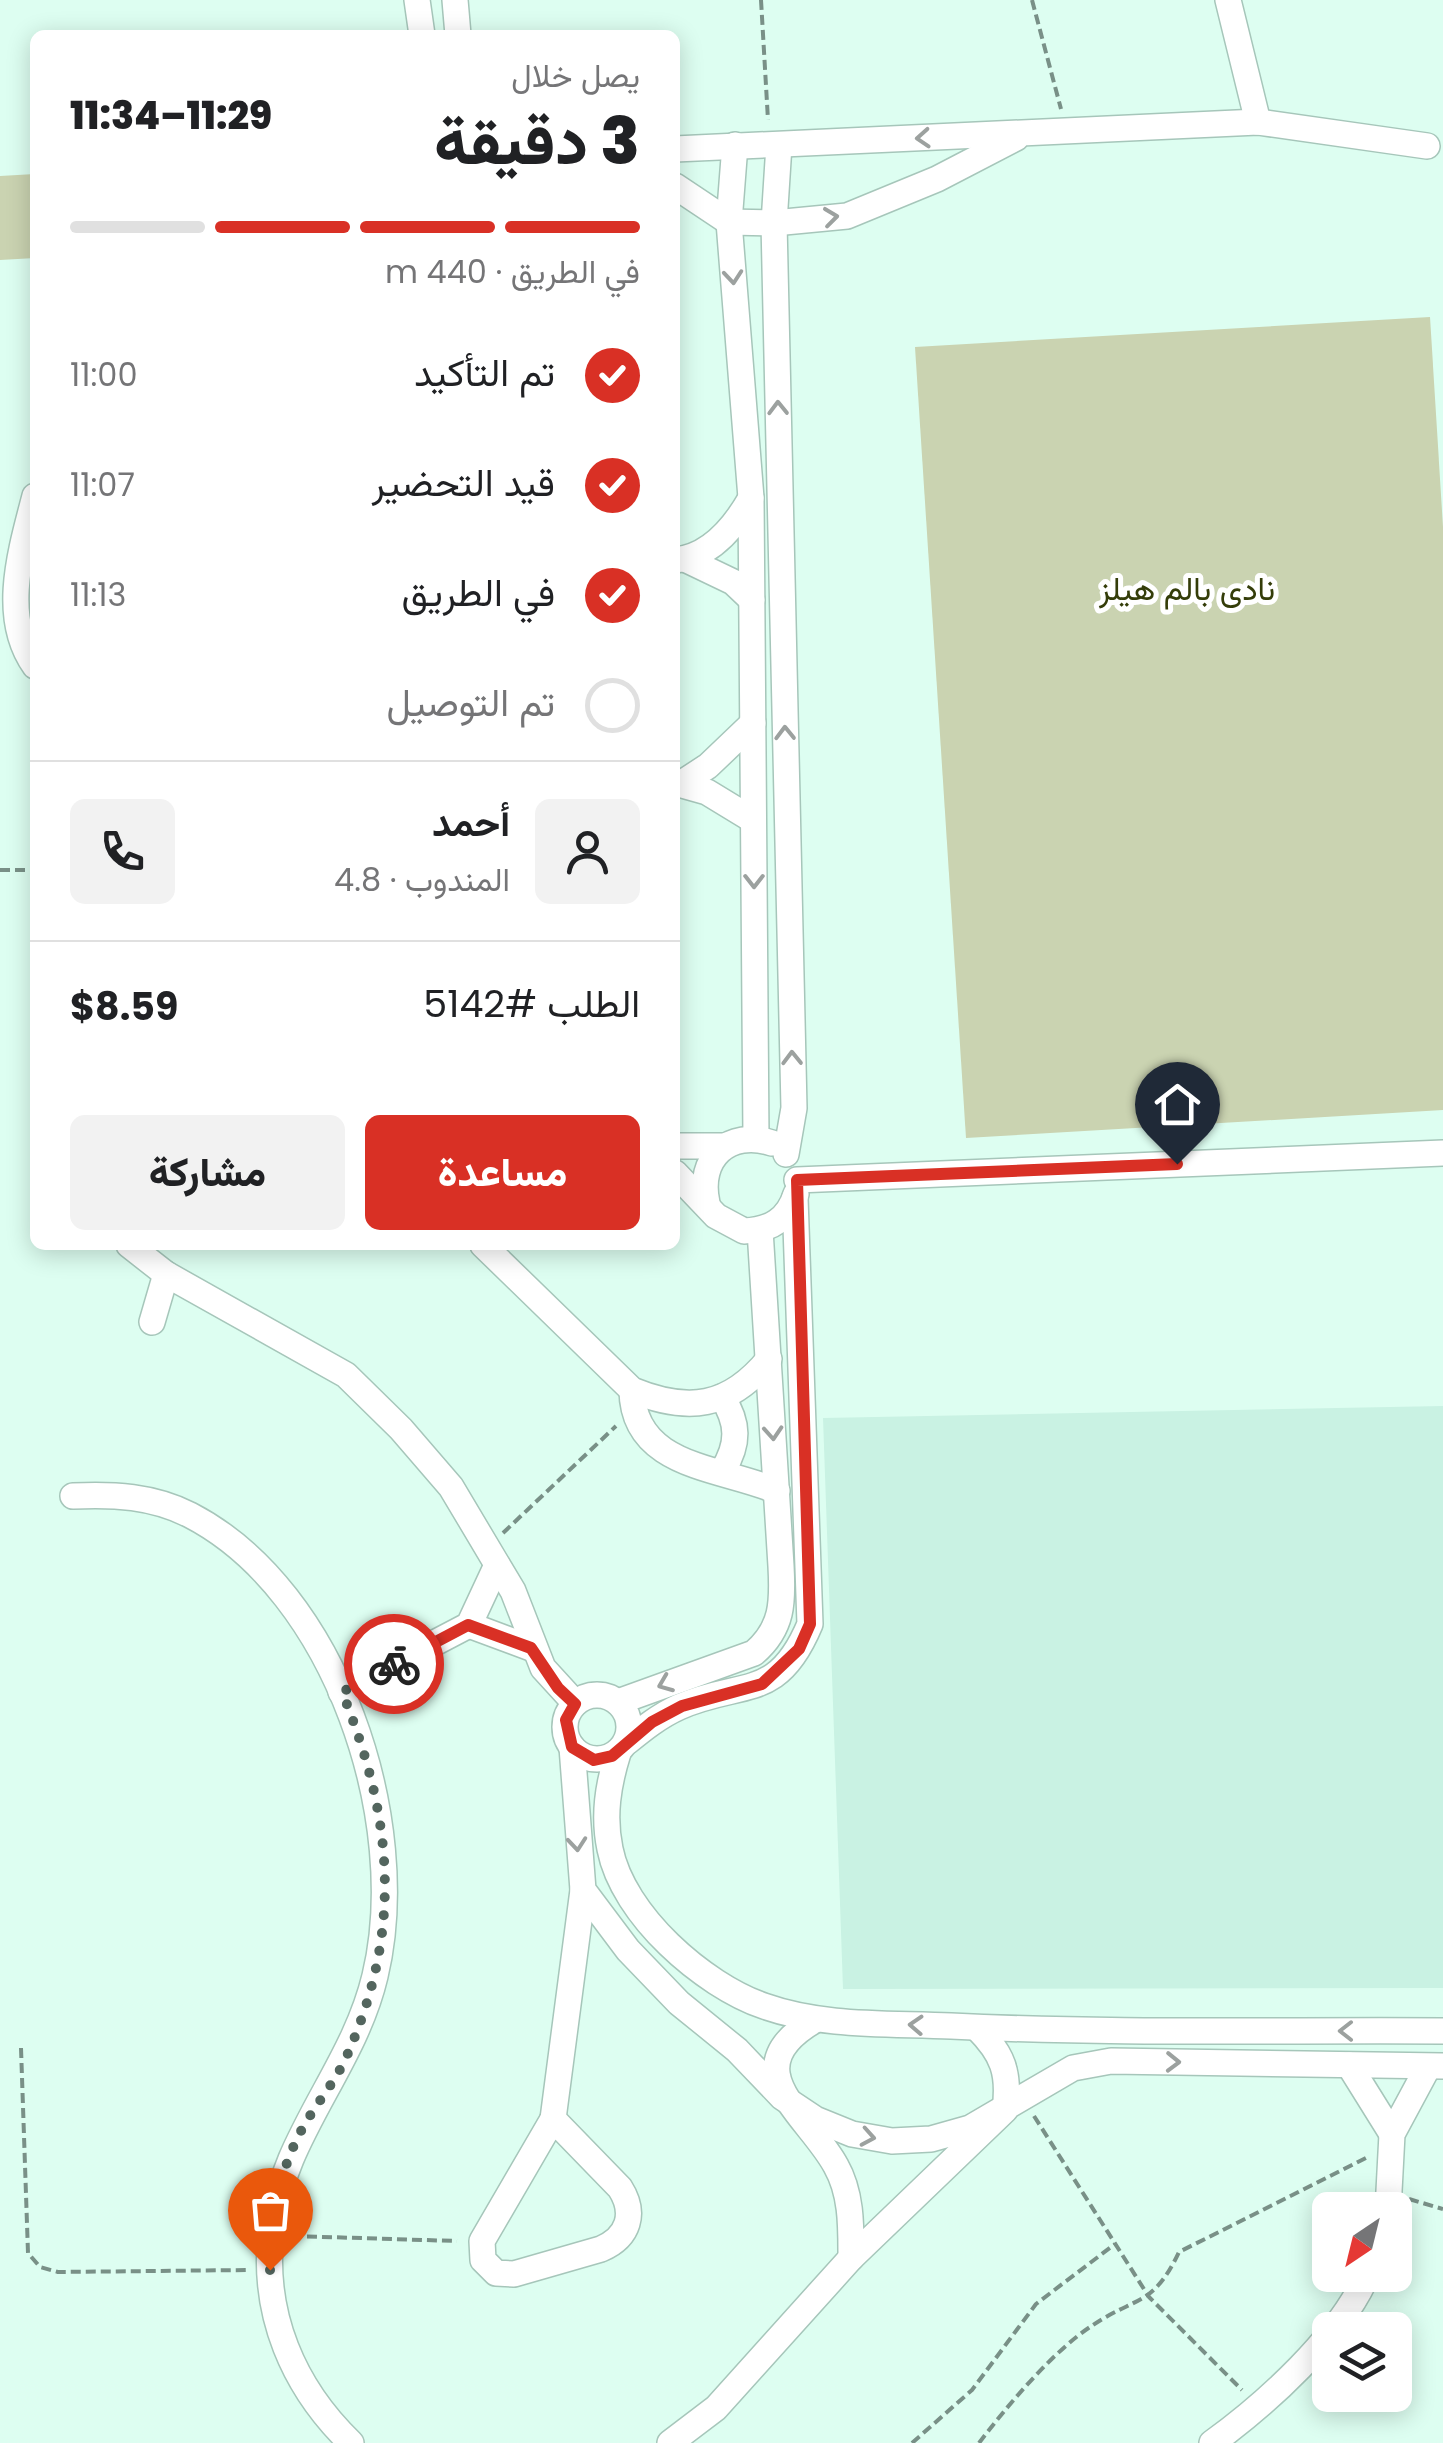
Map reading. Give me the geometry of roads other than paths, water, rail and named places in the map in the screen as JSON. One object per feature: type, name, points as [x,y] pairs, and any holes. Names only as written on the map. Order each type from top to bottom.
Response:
[{"type":"street","points":[[417,0],[421,30]]},
{"type":"street","points":[[455,0],[458,30]]},
{"type":"street","points":[[1228,0],[1258,122]]},
{"type":"street","points":[[680,149],[1020,136],[1258,122],[1428,146]]},
{"type":"street","points":[[680,189],[729,222],[774,223],[847,216],[936,179],[1020,136]]},
{"type":"street","points":[[736,144],[729,222],[751,498],[756,1138]]},
{"type":"street","points":[[572,1747],[594,1760],[622,1747],[682,1706],[762,1684],[799,1649],[810,1624],[796,1189],[786,1154],[794,1108],[774,145]]},
{"type":"street","points":[[680,560],[724,536],[751,498]]},
{"type":"street","points":[[30,515],[14,608],[19,637],[30,657]]},
{"type":"street","points":[[680,560],[733,582],[752,600]]},
{"type":"street","points":[[680,782],[708,766],[753,723]]},
{"type":"street","points":[[680,784],[754,820]]},
{"type":"street","points":[[680,1146],[722,1146],[756,1138],[786,1154]]},
{"type":"street","points":[[707,1203],[705,1172],[722,1146]]},
{"type":"street","points":[[796,1189],[1443,1152]]},
{"type":"street","points":[[680,1178],[728,1226],[760,1230],[788,1213],[796,1189]]},
{"type":"street","points":[[618,1702],[754,1653],[770,1639],[780,1620],[777,1491],[760,1230]]},
{"type":"street","points":[[135,1250],[166,1274],[346,1376],[451,1486],[518,1605],[531,1648],[558,1688],[575,1704]]},
{"type":"street","points":[[488,1250],[632,1400],[638,1428],[665,1453],[777,1491]]},
{"type":"street","points":[[152,1322],[166,1274]]},
{"type":"street","points":[[632,1400],[698,1404],[722,1397],[753,1378],[769,1358]]},
{"type":"street","points":[[722,1397],[737,1434],[734,1453],[723,1470]]},
{"type":"street","points":[[73,1496],[112,1494],[150,1500],[187,1513],[221,1533],[256,1563],[342,1692],[378,1802],[387,1891],[374,1979],[344,2061],[299,2134],[285,2166],[270,2235],[270,2270],[284,2346],[299,2381],[325,2418],[351,2443]]},
{"type":"street","points":[[342,1692],[468,1625],[493,1556]]},
{"type":"street","points":[[468,1625],[531,1648]]},
{"type":"street","points":[[553,2119],[627,2199],[630,2211],[622,2235],[601,2249],[505,2275],[488,2267],[482,2242],[553,2119],[584,1890],[572,1747],[566,1720],[575,1704],[601,1695],[618,1702],[629,1721],[608,1786],[606,1822],[610,1853],[635,1903],[670,1946],[712,1980],[762,2006],[816,2020],[977,2028],[1443,2031]]},
{"type":"street","points":[[584,1890],[641,1963],[813,2130],[838,2168],[851,2212],[851,2258]]},
{"type":"street","points":[[782,2097],[779,2060],[786,2043],[816,2020]]},
{"type":"street","points":[[977,2028],[999,2050],[1013,2103]]},
{"type":"street","points":[[782,2097],[815,2120],[852,2134],[892,2141],[932,2139],[970,2128],[1073,2068],[1111,2062],[1436,2066]]},
{"type":"street","points":[[1349,2066],[1392,2139]]},
{"type":"street","points":[[1390,2192],[1392,2139],[1436,2066]]},
{"type":"street","points":[[670,2443],[716,2408],[851,2258],[1013,2103]]},
{"type":"street","points":[[1212,2443],[1258,2406],[1327,2334],[1355,2292]]},
{"type":"park label","name":"نادى بالم هيلز","points":[[1187,588]]}]
